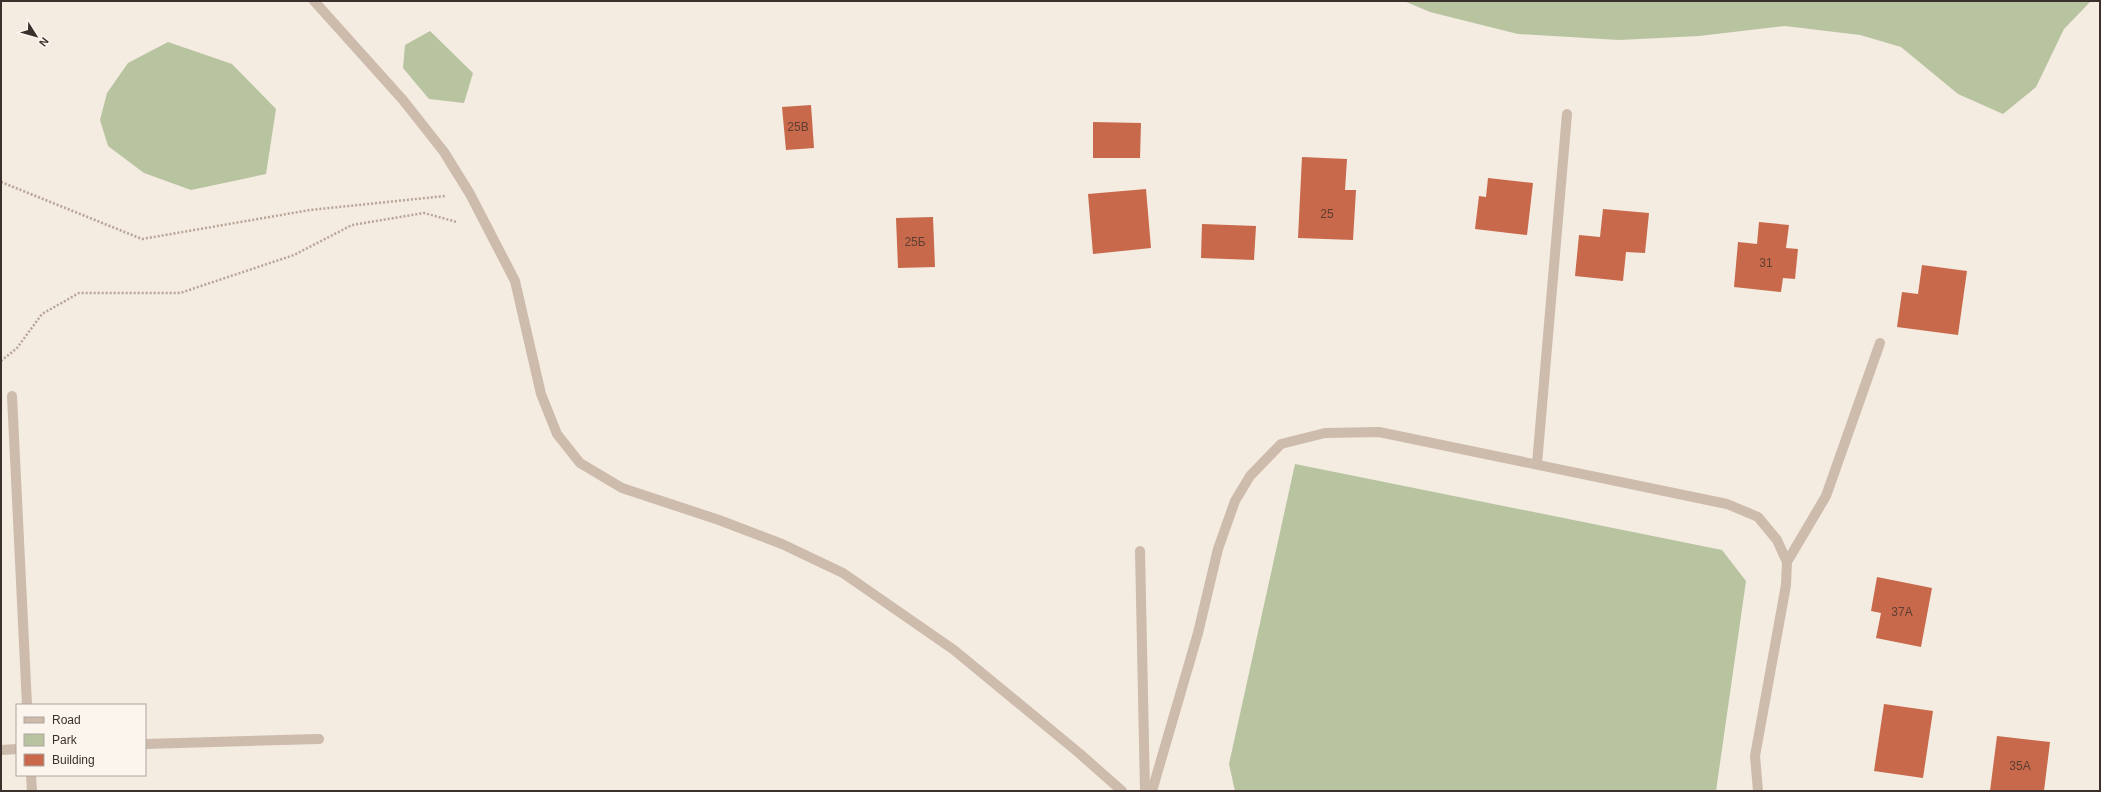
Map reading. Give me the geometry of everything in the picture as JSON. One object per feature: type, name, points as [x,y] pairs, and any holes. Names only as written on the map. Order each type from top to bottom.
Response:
[{"type":"street","points":[[314,1],[403,100],[444,152],[470,194],[515,281],[541,394],[557,434],[580,463],[622,488],[719,520],[782,544],[843,573],[954,650],[1079,753],[1122,791]]},
{"type":"street","points":[[1537,464],[1567,114]]},
{"type":"street","points":[[1787,562],[1826,496],[1880,343]]},
{"type":"street","points":[[12,396],[27,704]]},
{"type":"street","points":[[1152,791],[1198,633],[1218,549],[1235,501],[1250,476],[1281,444],[1325,433],[1379,432],[1727,504],[1758,517],[1778,540],[1787,562],[1786,585],[1755,756],[1758,791]]},
{"type":"street","points":[[1140,551],[1145,791]]},
{"type":"street","points":[[146,744],[318,739]]},
{"type":"street","points":[[1,750],[16,749]]},
{"type":"street","points":[[31,776],[32,791]]},
{"type":"path","points":[[1,182],[142,239],[310,210],[470,194]]},
{"type":"path","points":[[1,361],[17,348],[42,314],[79,293],[180,293],[294,255],[352,225],[424,213],[457,222],[462,227]]},
{"type":"green space","points":[[1404,1],[2091,1],[2064,29],[2036,87],[2003,114],[1958,94],[1901,47],[1860,35],[1785,26],[1699,36],[1619,40],[1518,34],[1430,12]]},
{"type":"green space","points":[[430,31],[473,73],[464,103],[429,99],[403,68],[405,45]]},
{"type":"green space","points":[[168,42],[232,64],[276,109],[266,174],[191,190],[144,173],[108,146],[100,120],[107,93],[128,63]]},
{"type":"green space","points":[[1295,464],[1722,550],[1746,581],[1716,791],[1235,791],[1229,764]]},
{"type":"building","points":[[811,105],[814,148],[786,150],[782,107]]},
{"type":"building","points":[[1093,122],[1141,123],[1140,158],[1093,158]]},
{"type":"building","points":[[1302,157],[1347,159],[1345,190],[1356,190],[1353,240],[1298,238]]},
{"type":"building","points":[[1488,178],[1533,183],[1527,235],[1475,229],[1479,196],[1486,197]]},
{"type":"building","points":[[1146,189],[1151,248],[1093,254],[1088,194]]},
{"type":"building","points":[[1603,209],[1649,213],[1645,253],[1626,252],[1623,281],[1575,276],[1579,235],[1600,237]]},
{"type":"building","points":[[933,217],[935,267],[898,268],[896,218]]},
{"type":"building","points":[[1759,222],[1789,225],[1786,248],[1798,249],[1795,279],[1783,278],[1781,292],[1734,287],[1738,242],[1757,244]]},
{"type":"building","points":[[1202,224],[1256,226],[1254,260],[1201,258]]},
{"type":"building","points":[[1922,265],[1967,271],[1958,335],[1897,327],[1902,292],[1918,294]]},
{"type":"building","points":[[1877,577],[1932,588],[1921,647],[1876,638],[1881,613],[1871,611]]},
{"type":"building","points":[[1884,704],[1933,711],[1923,778],[1874,771]]},
{"type":"building","points":[[1997,736],[2050,742],[2044,791],[1990,791]]}]
